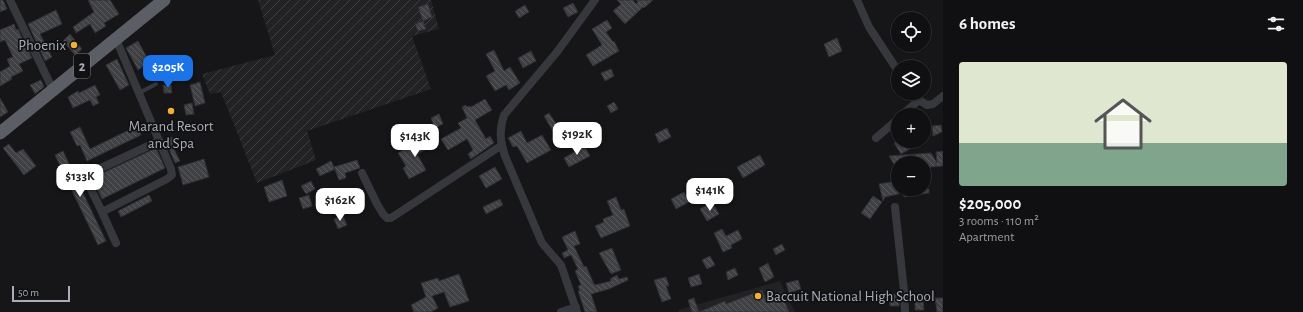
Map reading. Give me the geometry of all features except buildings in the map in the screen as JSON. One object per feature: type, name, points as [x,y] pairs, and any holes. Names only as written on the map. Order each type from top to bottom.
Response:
[{"type":"highway","name":"2","points":[[0,133],[164,0]]},
{"type":"street","points":[[10,0],[53,90]]},
{"type":"street","points":[[561,312],[577,309],[561,265],[542,243],[537,232],[505,156],[500,127],[504,115],[552,58],[595,0]]},
{"type":"street","points":[[857,0],[869,27],[891,60]]},
{"type":"street","points":[[102,212],[172,175],[171,169],[116,39]]},
{"type":"street","points":[[920,100],[924,104],[930,105],[943,96]]},
{"type":"street","points":[[876,138],[891,124]]},
{"type":"street","points":[[116,244],[87,181],[87,176],[88,174],[159,141]]},
{"type":"street","points":[[362,173],[381,211],[387,218],[391,218],[502,145]]},
{"type":"street","points":[[895,207],[905,312]]},
{"type":"lane","points":[[139,93],[156,84]]},
{"type":"shaded area","points":[[258,0],[431,0],[439,29],[412,36],[431,89],[307,131],[316,160],[257,183],[221,92],[210,94],[202,74],[275,55]]},
{"type":"shaded area","name":"Baccuit National High School","points":[[780,281],[795,312],[679,312],[678,310]]},
{"type":"place","name":"Phoenix","points":[[74,45]]},
{"type":"place","name":"Marand Resort and Spa","points":[[171,111]]},
{"type":"place","name":"Baccuit National High School","points":[[758,296]]}]
